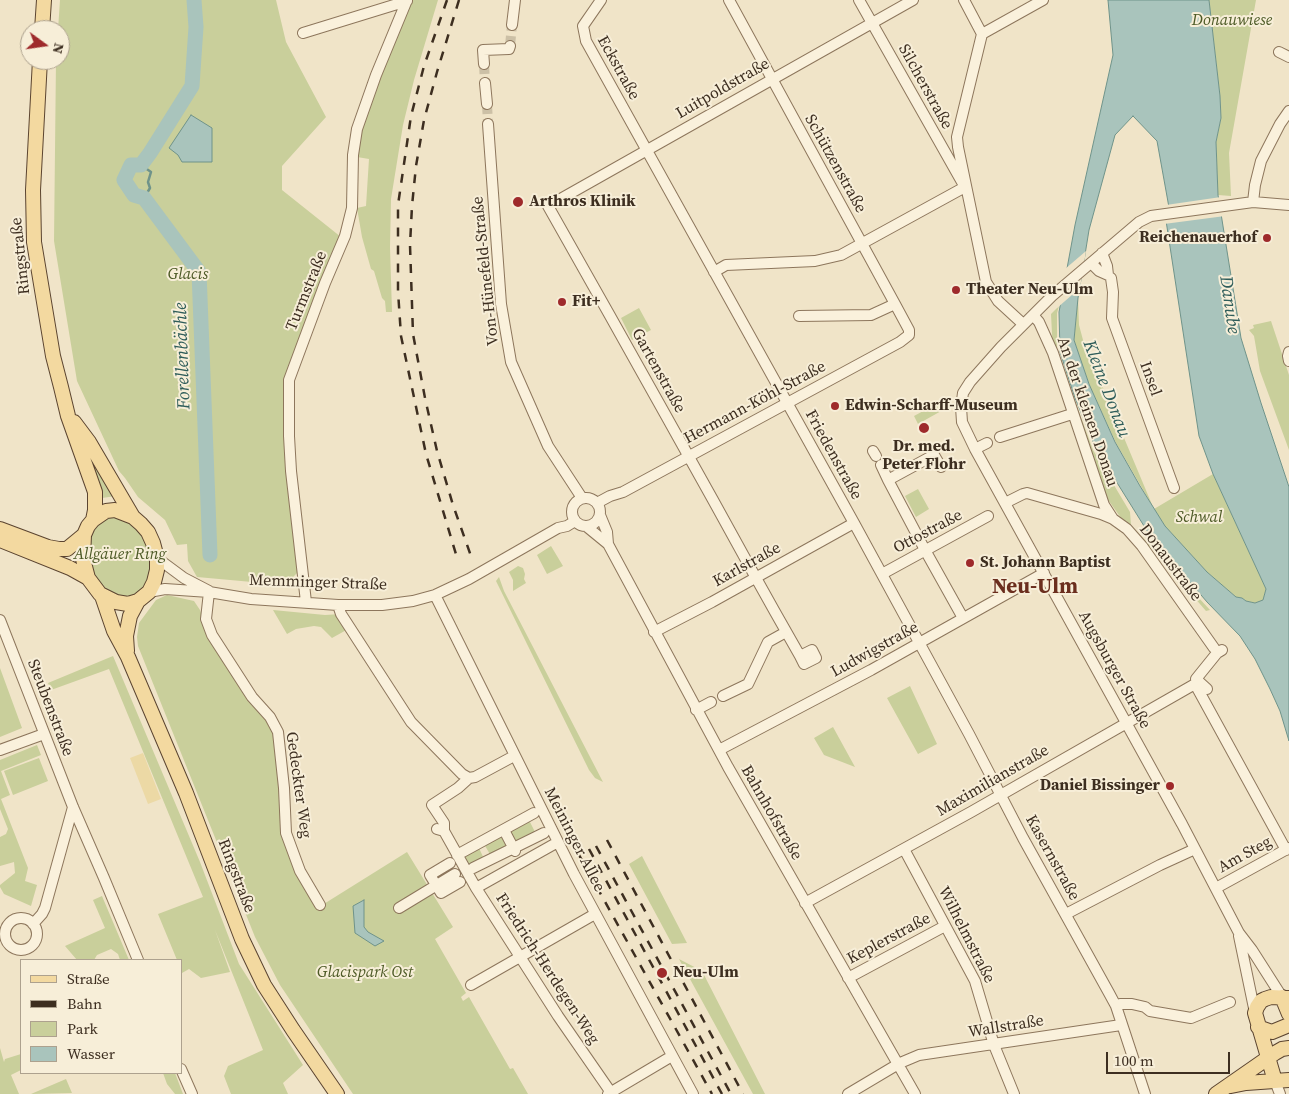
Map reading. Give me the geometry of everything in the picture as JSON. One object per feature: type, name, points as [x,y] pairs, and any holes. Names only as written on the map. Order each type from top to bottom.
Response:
[{"type":"main road","points":[[43,20],[44,0]]},
{"type":"main road","name":"Ringstraße","points":[[39,70],[33,190],[34,242],[53,356],[68,416],[94,487],[96,505],[93,520]]},
{"type":"main road","name":"Ringstraße","points":[[68,416],[89,442],[133,517]]},
{"type":"main road","points":[[0,529],[48,547],[67,549],[84,535],[93,520],[106,511],[116,510],[133,517],[148,532],[157,558],[156,576],[149,592],[138,601],[122,604],[102,596],[88,578],[70,568],[0,540]]},
{"type":"main road","points":[[84,535],[82,551],[88,578]]},
{"type":"main road","name":"Ringstraße","points":[[102,596],[114,632],[128,657],[186,793],[242,939],[264,985],[337,1094]]},
{"type":"main road","name":"Ringstraße","points":[[128,657],[126,636],[130,616],[138,601]]},
{"type":"main road","points":[[1221,1090],[1246,1083],[1281,1085],[1268,1058],[1255,1013],[1261,1001],[1271,996],[1285,997],[1289,1014]]},
{"type":"main road","points":[[1258,1027],[1272,1032],[1289,1025]]},
{"type":"main road","points":[[1221,1090],[1282,1049],[1289,1048]]},
{"type":"street","points":[[512,25],[515,0]]},
{"type":"street","name":"Eckstraße","points":[[601,0],[583,26],[584,38],[646,150]]},
{"type":"street","name":"Schützenstraße","points":[[729,0],[895,304],[909,332],[908,337],[902,341]]},
{"type":"street","name":"Silcherstraße","points":[[859,0],[965,187]]},
{"type":"street","name":"Luitpoldstraße","points":[[548,206],[913,0]]},
{"type":"street","points":[[964,0],[982,34],[959,128],[957,144],[986,282],[998,301],[1023,324],[1052,296],[1138,222],[1159,215],[1253,202],[1289,205]]},
{"type":"street","points":[[982,34],[1043,0]]},
{"type":"street","points":[[303,33],[407,1]]},
{"type":"street","name":"Turmstraße","points":[[306,602],[291,471],[289,380],[325,283],[345,236],[352,208],[353,154],[357,128],[407,1]]},
{"type":"street","points":[[484,64],[483,50],[509,49],[510,46]]},
{"type":"street","points":[[1279,52],[1289,57]]},
{"type":"street","points":[[485,83],[487,104]]},
{"type":"street","points":[[1253,202],[1255,185],[1262,161],[1271,140],[1289,112]]},
{"type":"street","name":"Von-Hünefeld-Straße","points":[[488,124],[501,304],[511,362],[548,446],[581,499]]},
{"type":"street","points":[[940,144],[950,138],[959,128]]},
{"type":"street","name":"Friedenstraße","points":[[646,150],[920,643]]},
{"type":"street","points":[[714,272],[726,265],[815,261],[841,255],[965,187]]},
{"type":"street","name":"Gartenstraße","points":[[548,206],[800,656]]},
{"type":"street","points":[[1088,265],[1108,275],[1102,253]]},
{"type":"street","name":"Insel","points":[[1111,278],[1113,292],[1112,318],[1174,488]]},
{"type":"street","points":[[799,316],[871,315],[895,304]]},
{"type":"street","name":"An der kleinen Donau","points":[[1033,315],[1039,322],[1053,353],[1072,414],[1104,504],[1113,519]]},
{"type":"street","name":"Augsburger Straße","points":[[1023,324],[970,382],[964,394],[960,415],[962,422],[1239,933],[1285,997]]},
{"type":"street","name":"Hermann-Köhl-Straße","points":[[586,526],[596,523],[599,508],[610,496],[622,492],[902,341]]},
{"type":"street","points":[[1289,352],[1289,361]]},
{"type":"street","points":[[1000,437],[1072,414]]},
{"type":"street","points":[[975,448],[987,443]]},
{"type":"street","points":[[888,480],[934,455],[941,467]]},
{"type":"street","points":[[877,458],[963,618]]},
{"type":"street","name":"Donaustraße","points":[[1005,503],[1027,493],[1101,514],[1113,519],[1127,529],[1142,546],[1217,650],[1196,679],[1207,689]]},
{"type":"street","points":[[586,526],[574,519],[573,507],[581,499],[589,498],[599,508]]},
{"type":"street","name":"Bahnhofstraße","points":[[599,508],[607,532],[608,544],[696,710],[915,1094]]},
{"type":"street","name":"Ottostraße","points":[[882,574],[988,516]]},
{"type":"street","name":"Memminger Straße","points":[[149,592],[165,589],[209,592],[251,599],[338,605],[396,604],[435,595],[469,579],[558,528],[567,526],[574,519]]},
{"type":"street","name":"Karlstraße","points":[[654,632],[854,523]]},
{"type":"street","name":"Bahnhofstraße","points":[[586,526],[608,544]]},
{"type":"street","name":"Memminger Straße","points":[[157,558],[184,578],[209,592]]},
{"type":"street","name":"Ludwigstraße","points":[[718,750],[920,643],[1044,573]]},
{"type":"street","name":"Gedeckter Weg","points":[[209,592],[206,618],[212,635],[252,697],[270,717],[278,732],[284,788],[286,833],[300,871],[320,906]]},
{"type":"street","name":"Meininger Allee","points":[[435,595],[514,756],[595,914],[694,1094]]},
{"type":"street","points":[[338,605],[341,614],[411,722],[462,774],[469,778]]},
{"type":"street","name":"Steubenstraße","points":[[0,620],[73,807],[138,959]]},
{"type":"street","points":[[723,696],[748,684],[768,642],[786,632]]},
{"type":"street","name":"Kasernstraße","points":[[920,643],[1116,1006],[1145,1094]]},
{"type":"street","name":"Maximilianstraße","points":[[805,903],[1127,724],[1195,684],[1288,849]]},
{"type":"street","points":[[696,710],[711,702]]},
{"type":"street","points":[[0,750],[44,734]]},
{"type":"street","points":[[474,872],[455,859],[440,830],[444,823],[432,805],[458,788],[469,778],[478,776],[514,756]]},
{"type":"street","points":[[33,924],[45,908],[73,807]]},
{"type":"street","points":[[482,845],[474,872],[446,896],[442,894],[430,875],[534,813]]},
{"type":"street","points":[[505,832],[517,854]]},
{"type":"street","points":[[399,908],[442,894],[474,872],[517,854],[544,833]]},
{"type":"street","name":"Friedrich-Herdegen-Weg","points":[[558,842],[517,854],[474,872],[520,956],[610,1094]]},
{"type":"street","name":"Wilhelmstraße","points":[[904,849],[975,980],[994,1045],[1014,1094]]},
{"type":"street","points":[[1066,914],[1160,864],[1195,849]]},
{"type":"street","name":"Am Steg","points":[[1216,888],[1288,849]]},
{"type":"street","points":[[470,984],[595,914]]},
{"type":"street","name":"Keplerstraße","points":[[848,978],[945,926]]},
{"type":"street","name":"Augsburger Straße","points":[[1239,933],[1255,1013]]},
{"type":"street","points":[[1116,1006],[1132,1004],[1150,1011],[1191,1018],[1230,1002]]},
{"type":"street","name":"Wallstraße","points":[[848,1094],[897,1064],[919,1055],[1121,1025]]},
{"type":"street","points":[[610,1094],[672,1056]]},
{"type":"street","points":[[182,1071],[192,1094]]},
{"type":"green space","name":"Glacis","points":[[60,0],[276,0],[286,42],[326,117],[282,166],[282,190],[341,237],[287,377],[285,458],[291,519],[296,536],[299,571],[285,585],[197,577],[188,561],[187,544],[177,545],[165,520],[138,497],[119,471],[77,381],[54,241],[56,70],[70,70],[70,20],[59,20]]},
{"type":"green space","points":[[412,0],[438,0],[414,80],[403,125],[391,199],[392,312],[386,312],[385,301],[382,298],[374,271],[371,269],[362,237],[357,208],[366,206],[369,159],[357,157],[361,126],[376,81]]},
{"type":"green space","name":"Donauwiese","points":[[1209,0],[1256,0],[1229,153],[1231,196],[1218,195],[1216,142],[1221,118],[1220,96]]},
{"type":"green space","points":[[1078,298],[1079,325],[1083,340],[1153,507],[1116,443],[1089,384],[1074,340]]},
{"type":"green space","points":[[1059,306],[1057,313],[1057,352],[1093,450],[1130,512],[1131,525],[1210,610],[1206,611],[1156,553],[1126,525],[1099,487],[1053,353],[1051,314]]},
{"type":"green space","points":[[639,308],[651,330],[632,340],[621,318]]},
{"type":"green space","points":[[1271,321],[1289,375],[1289,450],[1260,371],[1254,336],[1249,330],[1254,328],[1253,325]]},
{"type":"green space","points":[[938,403],[943,410],[918,424],[914,416]]},
{"type":"green space","points":[[74,427],[116,496],[102,498]]},
{"type":"green space","name":"Schwal","points":[[1213,474],[1266,589],[1263,600],[1260,602],[1255,603],[1236,597],[1207,572],[1165,526],[1154,509]]},
{"type":"green space","points":[[918,489],[929,509],[916,517],[905,496]]},
{"type":"green space","name":"Allgäuer Ring","points":[[117,516],[130,519],[153,549],[149,586],[131,600],[102,591],[87,562],[91,528],[103,518]]},
{"type":"green space","points":[[551,546],[563,566],[547,574],[537,555]]},
{"type":"green space","points":[[518,566],[523,568],[526,583],[513,591],[513,580],[509,572]]},
{"type":"green space","points":[[499,577],[504,591],[603,782],[595,778],[589,770],[496,581]]},
{"type":"green space","name":"Glacispark Ost","points":[[167,595],[194,601],[200,610],[210,640],[276,733],[284,834],[319,907],[407,852],[453,927],[435,939],[466,993],[461,997],[463,1001],[469,997],[510,1069],[513,1068],[528,1094],[353,1094],[280,985],[255,937],[138,646],[139,623],[156,600]]},
{"type":"green space","points":[[273,610],[325,615],[341,614],[350,628],[332,638],[321,627],[314,626],[296,629],[287,634]]},
{"type":"green space","points":[[113,656],[200,862],[239,964],[303,1065],[283,1083],[288,1094],[231,1094],[224,1076],[228,1066],[263,1050],[215,930],[230,972],[201,978],[189,969],[182,973],[182,959],[177,959],[158,914],[203,897],[109,669],[51,690],[48,683]]},
{"type":"green space","points":[[0,668],[22,728],[0,737]]},
{"type":"green space","points":[[910,686],[937,744],[918,754],[887,698]]},
{"type":"green space","points":[[833,727],[855,767],[824,755],[814,738]]},
{"type":"green space","points":[[37,745],[41,755],[1,771],[10,795],[1,799],[28,868],[25,881],[37,885],[31,906],[4,894],[0,887],[15,873],[14,862],[0,866],[0,837],[6,834],[8,829],[0,809],[0,760]]},
{"type":"green space","points":[[39,758],[48,781],[13,795],[4,771]]},
{"type":"green space","points":[[529,820],[536,834],[516,844],[509,831]]},
{"type":"green space","points":[[503,834],[510,847],[491,856],[484,844]]},
{"type":"green space","points":[[479,848],[484,859],[469,866],[463,856]]},
{"type":"green space","points":[[642,856],[687,943],[672,944],[629,864]]},
{"type":"green space","points":[[102,896],[129,959],[120,959],[118,954],[111,949],[97,955],[95,959],[76,959],[65,946],[105,928],[93,900]]},
{"type":"green space","points":[[679,959],[702,971],[765,1094],[753,1094]]},
{"type":"green space","points":[[0,1048],[4,1062],[5,1059],[20,1054],[20,1070],[11,1075],[19,1094],[0,1094]]},
{"type":"green space","points":[[163,1074],[175,1074],[183,1094],[175,1094],[167,1084]]},
{"type":"green space","points":[[66,1079],[72,1093],[31,1094]]},
{"type":"sand","points":[[143,753],[161,799],[148,804],[130,758]]},
{"type":"water","name":"Danube","points":[[1108,0],[1209,0],[1220,96],[1221,118],[1216,142],[1218,195],[1241,338],[1289,487],[1289,741],[1280,711],[1270,689],[1255,659],[1240,636],[1207,602],[1149,534],[1096,449],[1075,398],[1060,352],[1059,312],[1075,225],[1113,55]],"holes":[[[1133,116],[1157,141],[1170,213],[1165,214],[1199,436],[1213,474],[1266,589],[1263,600],[1255,603],[1236,597],[1207,572],[1165,526],[1115,442],[1089,384],[1074,340],[1078,298],[1089,230],[1115,135]]]},
{"type":"water","points":[[191,115],[212,128],[212,162],[182,162],[178,155],[169,148]]},
{"type":"water","points":[[364,900],[364,927],[368,932],[384,941],[375,946],[355,933],[353,906]]},
{"type":"pier","points":[[1221,197],[1225,216],[1164,224],[1163,214],[1167,211],[1166,205]]},
{"type":"pier","points":[[1086,251],[1080,288],[1057,308],[1065,269]]},
{"type":"waterway","name":"Forellenbächle","points":[[194,0],[196,27],[192,86],[150,153],[141,165],[131,165],[124,180],[134,195],[144,198],[199,272],[210,555]]},
{"type":"waterway","points":[[141,165],[151,172],[148,182],[150,188],[144,198]]},
{"type":"tunnel","points":[[510,46],[512,25]]},
{"type":"tunnel","points":[[484,64],[485,83]]},
{"type":"tunnel","points":[[487,104],[488,124]]},
{"type":"railway","points":[[447,0],[424,66],[411,116],[398,205],[398,291],[401,336],[426,454],[458,561]]},
{"type":"railway","points":[[459,0],[424,120],[416,166],[410,245],[413,334],[425,398],[437,451],[471,556]]},
{"type":"railway","points":[[607,840],[743,1094]]},
{"type":"railway","points":[[596,846],[731,1094]]},
{"type":"railway","points":[[589,849],[722,1094]]},
{"type":"railway","points":[[579,855],[712,1094]]},
{"type":"place","name":"Arthros Klinik","points":[[518,202]]},
{"type":"place","name":"Reichenauerhof","points":[[1267,238]]},
{"type":"place","name":"Theater Neu-Ulm","points":[[956,290]]},
{"type":"place","name":"Fit+","points":[[562,302]]},
{"type":"place","name":"Edwin-Scharff-Museum","points":[[835,406]]},
{"type":"place","name":"Dr. med. Peter Flohr","points":[[924,428]]},
{"type":"place","name":"St. Johann Baptist","points":[[970,563]]},
{"type":"place","name":"Daniel Bissinger","points":[[1170,786]]},
{"type":"place","name":"Neu-Ulm","points":[[662,973]]},
{"type":"district","name":"Neu-Ulm","points":[[1035,588]]},
{"type":"water label","name":"Kleine Donau","points":[[1106,389]]}]
